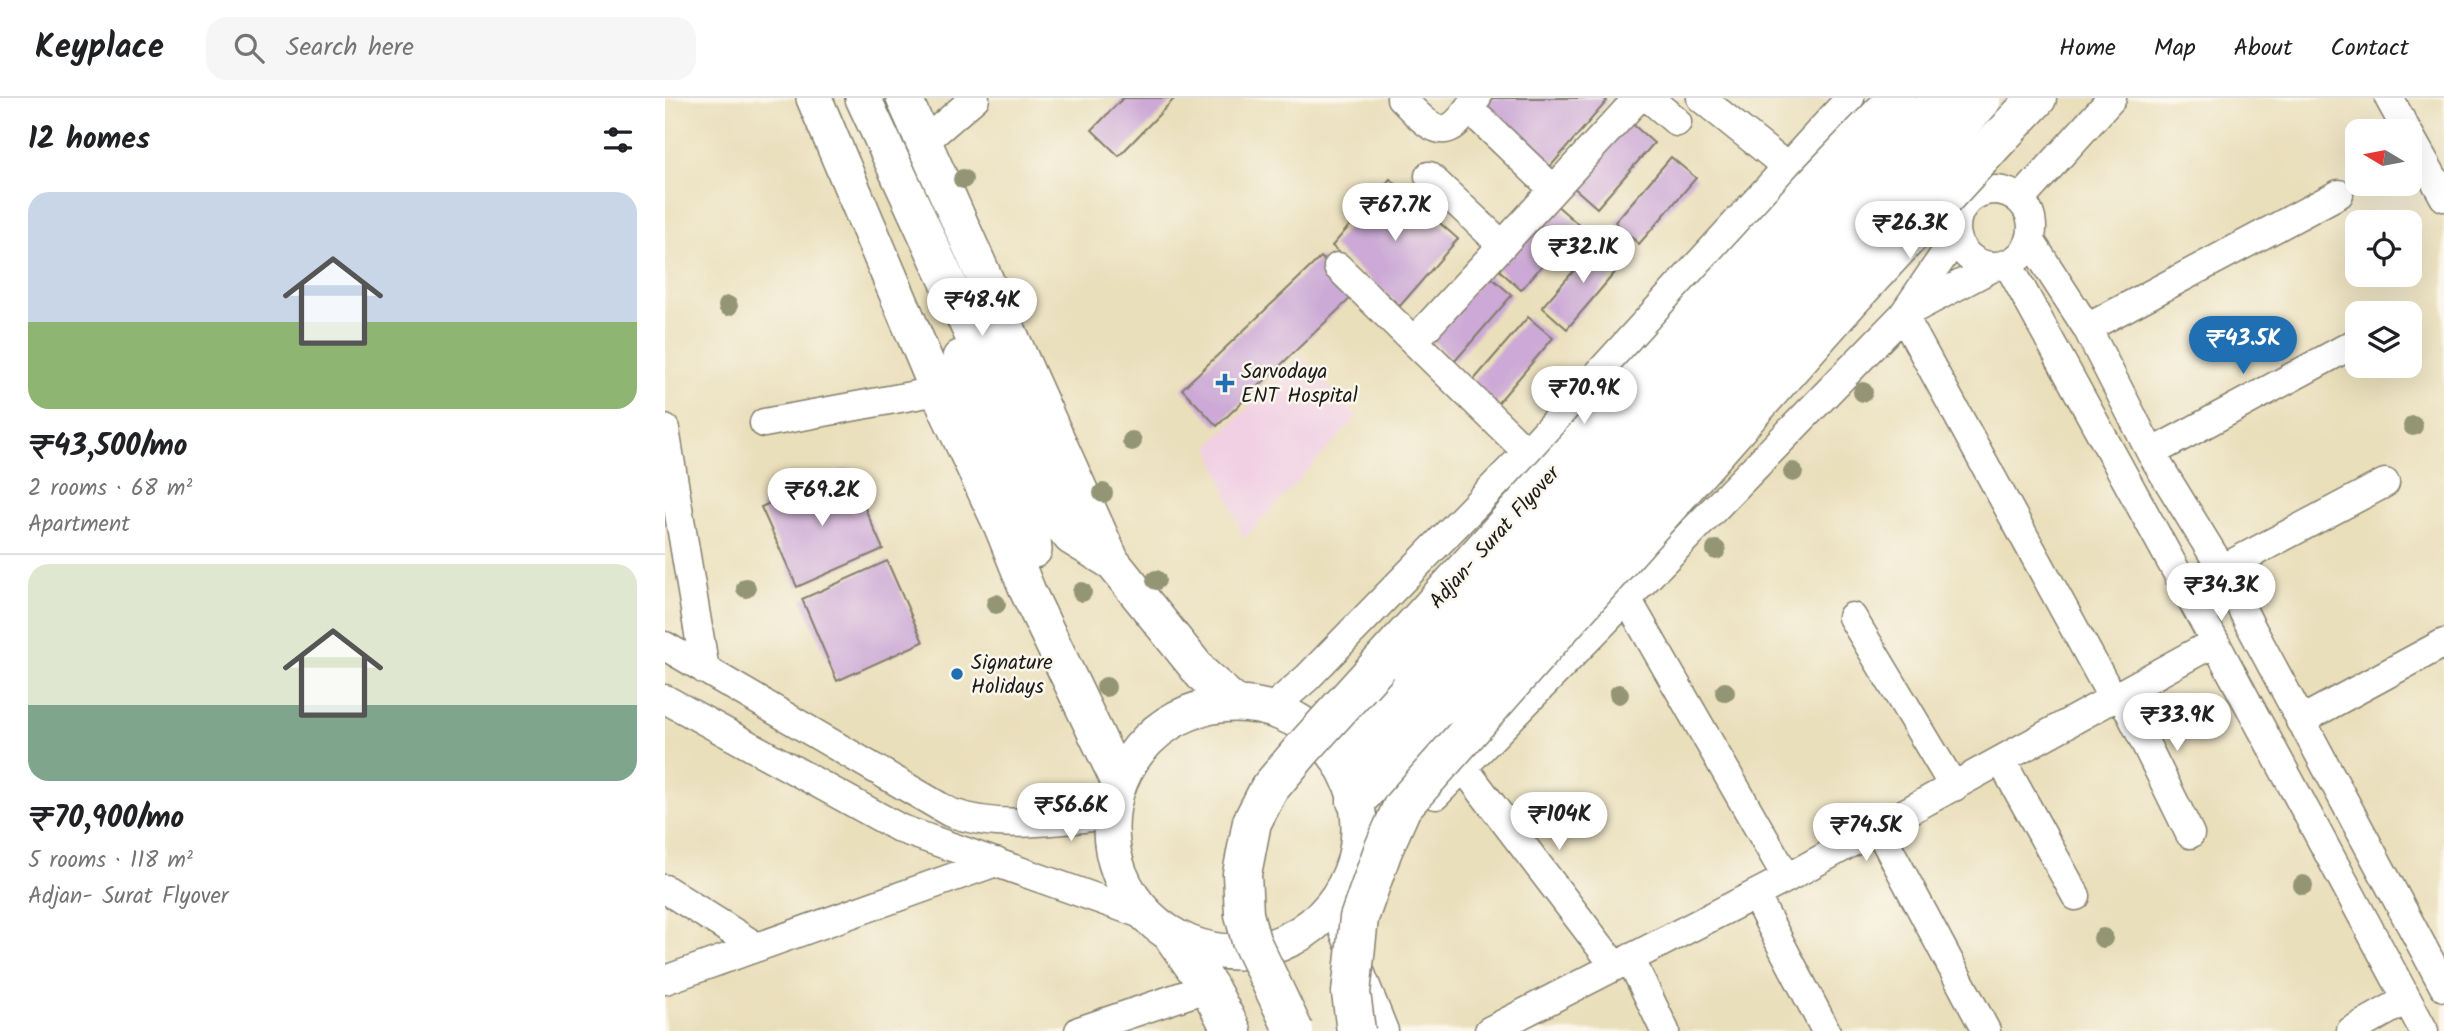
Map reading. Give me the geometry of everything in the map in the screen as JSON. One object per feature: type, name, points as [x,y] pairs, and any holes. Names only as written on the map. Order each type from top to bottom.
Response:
[{"type":"highway","name":"Adjan- Surat Flyover","points":[[1294,1031],[1265,974],[1251,941],[1244,914],[1242,874],[1252,822],[1269,789],[1318,731],[1896,98]]},
{"type":"highway","points":[[1356,801],[1426,696],[1942,98]]},
{"type":"highway","points":[[1341,762],[1426,696],[1984,98]]},
{"type":"highway","points":[[1356,1031],[1351,993],[1359,918],[1383,850],[1402,807],[1852,298],[2037,98]]},
{"type":"highway","points":[[1175,939],[1209,987],[1232,1031]]},
{"type":"main road","points":[[814,98],[938,391],[1002,527],[1115,799]]},
{"type":"main road","points":[[847,98],[901,213],[1033,540],[1028,592]]},
{"type":"main road","points":[[863,98],[1058,521],[1071,537],[1112,562]]},
{"type":"main road","points":[[904,98],[1112,562],[1202,674],[1235,703]]},
{"type":"main road","points":[[1235,703],[1272,708],[1299,720],[1322,739],[1341,762],[1356,801],[1359,835],[1353,869],[1333,904],[1312,926],[1281,945],[1246,954],[1209,951],[1175,939],[1144,915],[1123,885],[1112,851],[1115,799],[1138,750],[1165,724],[1198,708],[1235,703]]},
{"type":"street","points":[[925,142],[975,98]]},
{"type":"street","points":[[1401,98],[1429,124],[1444,129],[1479,109],[1553,189]]},
{"type":"street","points":[[1414,341],[1637,98]]},
{"type":"street","points":[[1650,98],[1677,122]]},
{"type":"street","points":[[1701,98],[1787,167]]},
{"type":"street","points":[[1272,708],[1307,678],[1527,452],[1850,98],[1958,224],[1961,248],[1970,258],[1982,264],[2001,265]]},
{"type":"street","points":[[1896,98],[1985,191]]},
{"type":"street","points":[[2021,200],[2112,98]]},
{"type":"street","points":[[2389,98],[2401,119]]},
{"type":"street","points":[[2422,157],[2444,197]]},
{"type":"street","points":[[1429,176],[1502,245]]},
{"type":"street","points":[[1353,869],[1428,803],[1903,315],[1958,224],[1969,199],[1985,191],[1999,190],[2011,193],[2021,200],[2032,221],[2030,240],[2019,257],[1903,315]]},
{"type":"street","points":[[2087,328],[2339,194]]},
{"type":"street","points":[[2030,240],[2087,328],[2151,453],[2222,569],[2300,721],[2444,987]]},
{"type":"street","points":[[2001,265],[2215,642],[2424,1031]]},
{"type":"street","points":[[1338,267],[1527,452]]},
{"type":"street","points":[[1903,315],[2117,696],[2190,834]]},
{"type":"street","points":[[2151,453],[2345,348]]},
{"type":"street","points":[[764,423],[938,391]]},
{"type":"street","points":[[665,429],[705,670]]},
{"type":"street","points":[[2222,569],[2385,483]]},
{"type":"street","points":[[1627,599],[1787,878]]},
{"type":"street","points":[[1852,617],[1954,787]]},
{"type":"street","points":[[1489,1031],[1787,878],[2215,642]]},
{"type":"street","points":[[2300,721],[2444,643]]},
{"type":"street","points":[[665,646],[949,812],[972,821],[999,824],[1115,799]]},
{"type":"street","points":[[665,699],[901,829],[1144,915]]},
{"type":"street","points":[[2001,760],[2076,895]]},
{"type":"street","points":[[1463,767],[1623,962],[1665,1031]]},
{"type":"street","points":[[1878,828],[1986,1031]]},
{"type":"street","points":[[665,979],[996,862]]},
{"type":"street","points":[[665,889],[757,947]]},
{"type":"street","points":[[1755,895],[1826,1031]]},
{"type":"street","points":[[1333,904],[1384,1031]]},
{"type":"street","points":[[1079,1031],[1209,987]]},
{"type":"street","points":[[2351,1031],[2406,1000]]},
{"type":"street","points":[[2436,1031],[2444,1026]]},
{"type":"shaded area","points":[[1301,356],[1357,417],[1244,539],[1209,446]]},
{"type":"building","points":[[1123,98],[1175,98],[1119,156],[1092,130]]},
{"type":"building","points":[[1490,98],[1603,98],[1607,101],[1549,168],[1481,109]]},
{"type":"building","points":[[1629,121],[1654,143],[1597,208],[1572,186]]},
{"type":"building","points":[[1671,157],[1696,178],[1639,244],[1615,222]]},
{"type":"building","points":[[1390,179],[1458,239],[1400,306],[1332,246]]},
{"type":"building","points":[[1554,203],[1578,224],[1521,290],[1497,268]]},
{"type":"building","points":[[1599,242],[1623,263],[1567,329],[1542,307]]},
{"type":"building","points":[[1321,257],[1355,294],[1217,426],[1182,389]]},
{"type":"building","points":[[1487,274],[1512,295],[1455,361],[1431,339]]},
{"type":"building","points":[[1528,317],[1553,338],[1497,404],[1472,382]]},
{"type":"building","points":[[847,468],[883,549],[797,587],[761,507]]},
{"type":"building","points":[[887,561],[923,642],[837,681],[802,599]]},
{"type":"place","name":"Sarvodaya ENT Hospital","points":[[1225,383]]},
{"type":"place","name":"Signature Holidays","points":[[957,674]]}]
